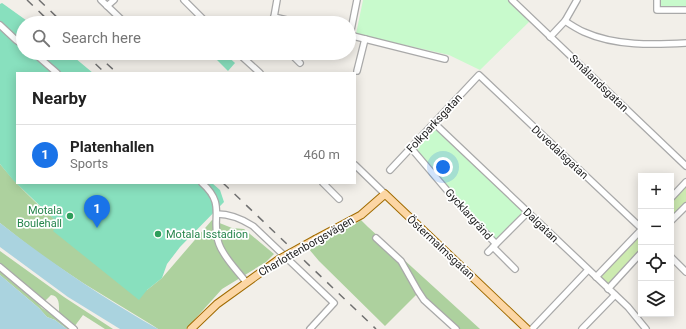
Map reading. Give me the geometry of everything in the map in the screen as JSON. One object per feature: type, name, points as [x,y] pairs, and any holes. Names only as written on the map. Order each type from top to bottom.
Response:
[{"type":"main road","name":"Charlottenborgsvägen","points":[[191,329],[217,304],[246,282],[278,260],[361,215],[385,194]]},
{"type":"main road","name":"Östermalmsgatan","points":[[385,194],[527,329]]},
{"type":"street","points":[[101,0],[118,16]]},
{"type":"street","points":[[107,6],[114,0]]},
{"type":"street","points":[[184,0],[200,16]]},
{"type":"street","points":[[274,16],[277,0]]},
{"type":"street","points":[[353,16],[356,0]]},
{"type":"street","name":"Smålandsgatan","points":[[512,0],[686,166]]},
{"type":"street","points":[[550,37],[565,21],[577,0]]},
{"type":"street","points":[[657,0],[657,10],[686,10]]},
{"type":"street","points":[[565,21],[584,32],[610,40],[641,44],[686,43]]},
{"type":"street","points":[[0,25],[16,40]]},
{"type":"street","points":[[356,37],[445,59]]},
{"type":"street","points":[[357,71],[365,39]]},
{"type":"street","points":[[42,60],[57,72]]},
{"type":"street","points":[[246,60],[259,72]]},
{"type":"street","points":[[297,60],[300,63]]},
{"type":"street","name":"Folkparksgatan","points":[[390,170],[479,75]]},
{"type":"street","name":"Duvedalsgatan","points":[[479,75],[638,226]]},
{"type":"street","name":"Dalgatan","points":[[434,123],[633,312],[646,329]]},
{"type":"street","name":"Gycklargränd","points":[[411,148],[515,269]]},
{"type":"street","name":"Östermalmsgatan","points":[[356,166],[385,194]]},
{"type":"street","points":[[674,195],[686,182]]},
{"type":"street","points":[[203,184],[213,195],[217,204],[217,233],[219,244],[226,256],[246,282]]},
{"type":"street","points":[[323,184],[339,199]]},
{"type":"street","points":[[674,218],[686,206]]},
{"type":"street","points":[[488,252],[528,212]]},
{"type":"street","points":[[217,214],[226,214],[253,226],[334,303],[310,329]]},
{"type":"street","points":[[596,277],[638,232]]},
{"type":"street","points":[[376,238],[401,262],[424,300],[456,329]]},
{"type":"street","points":[[608,288],[638,256]]},
{"type":"street","points":[[674,260],[686,272]]},
{"type":"street","points":[[0,267],[74,329]]},
{"type":"street","points":[[532,329],[588,270]]},
{"type":"street","points":[[582,329],[615,295]]},
{"type":"green space","points":[[363,0],[511,0],[532,19],[480,70],[449,55],[356,34]]},
{"type":"green space","points":[[658,0],[686,0],[686,10],[657,10]]},
{"type":"green space","points":[[2,3],[20,16],[16,16],[16,60],[77,60],[92,72],[16,72],[16,183],[0,164],[0,4]]},
{"type":"green space","points":[[217,60],[232,60],[235,63],[228,71]]},
{"type":"green space","points":[[435,122],[530,213],[497,245],[411,150]]},
{"type":"green space","points":[[0,164],[16,182],[16,184],[18,184],[33,200],[69,232],[147,290],[162,278],[212,220],[232,228],[244,229],[274,254],[266,262],[222,289],[186,329],[158,329],[83,283],[38,253],[0,223]]},
{"type":"green space","points":[[17,184],[213,184],[220,190],[224,202],[180,247],[167,264],[162,278],[147,290],[139,300],[53,231],[59,224]]},
{"type":"green space","points":[[686,184],[686,207],[674,221],[674,209],[674,197]]},
{"type":"green space","points":[[361,220],[480,329],[455,329],[420,291],[385,326],[319,261],[308,248],[329,235],[352,226]]},
{"type":"green space","points":[[638,235],[638,259],[610,289],[598,278]]},
{"type":"green space","points":[[0,251],[64,297],[113,329],[105,329],[83,315],[74,327],[59,313],[58,301],[56,297],[51,295],[45,301],[0,264]]},
{"type":"green space","points":[[0,270],[34,299],[42,308],[60,319],[70,329],[67,329],[55,320],[47,317],[39,308],[0,275]]},
{"type":"water","points":[[0,223],[77,279],[158,329],[120,329],[68,297],[0,247]]},
{"type":"water","points":[[0,275],[39,308],[47,317],[55,320],[67,329],[0,329]]},
{"type":"railway","points":[[27,0],[44,16]]},
{"type":"railway","points":[[39,0],[56,16]]},
{"type":"railway","points":[[91,60],[104,72]]},
{"type":"railway","points":[[103,60],[116,72]]},
{"type":"railway","points":[[224,184],[376,329]]},
{"type":"place","name":"Motala Boulehall","points":[[70,216]]},
{"type":"place","name":"Platenhallen","points":[[97,228]]},
{"type":"place","name":"Motala Isstadion","points":[[158,234]]}]
